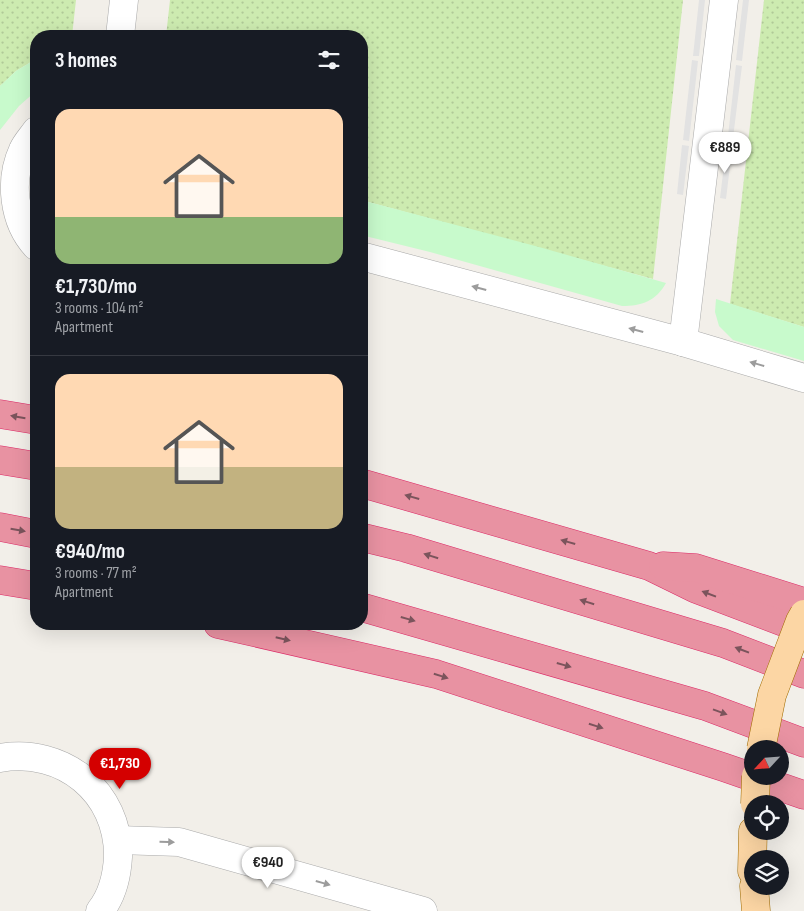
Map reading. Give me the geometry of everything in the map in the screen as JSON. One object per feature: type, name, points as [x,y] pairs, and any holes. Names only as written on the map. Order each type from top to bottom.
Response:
[{"type":"highway","points":[[0,414],[30,419]]},
{"type":"highway","points":[[0,460],[30,465]]},
{"type":"highway","points":[[368,485],[649,566],[696,589],[804,630]]},
{"type":"highway","points":[[0,527],[30,533]]},
{"type":"highway","points":[[368,539],[406,548],[723,642],[804,674]]},
{"type":"highway","points":[[649,566],[696,568],[804,602]]},
{"type":"highway","points":[[0,580],[30,585]]},
{"type":"highway","points":[[368,609],[704,706],[804,743]]},
{"type":"highway","points":[[244,630],[436,674],[723,767],[804,796]]},
{"type":"highway","points":[[723,767],[804,808]]},
{"type":"main road","points":[[763,740],[772,695],[804,614]]},
{"type":"main road","points":[[755,895],[756,911]]},
{"type":"street","points":[[121,30],[124,0]]},
{"type":"street","points":[[683,342],[724,0]]},
{"type":"street","points":[[20,147],[15,180],[17,211],[30,239]]},
{"type":"street","points":[[368,258],[683,342],[804,378]]},
{"type":"street","points":[[0,758],[17,755],[44,758],[71,769],[93,788],[110,812],[118,840],[117,874],[105,905],[100,911]]},
{"type":"street","points":[[118,840],[179,842],[423,911]]},
{"type":"green space","points":[[0,0],[76,0],[73,30],[30,30],[30,63],[16,71],[0,86]]},
{"type":"green space","points":[[170,0],[683,0],[653,279],[368,202],[368,30],[167,30]]},
{"type":"green space","points":[[764,0],[804,0],[804,327],[730,304]]},
{"type":"green space","points":[[30,63],[30,96],[19,106],[0,130],[0,86],[16,71]]},
{"type":"green space","points":[[368,202],[666,283],[658,294],[648,301],[636,305],[622,306],[430,252],[368,237]]},
{"type":"green space","points":[[716,299],[804,327],[804,361],[733,340],[719,326],[715,312]]},
{"type":"shaded area","points":[[699,0],[705,0],[699,56],[693,56]]},
{"type":"shaded area","points":[[743,0],[749,0],[742,61],[736,60]]},
{"type":"shaded area","points":[[692,60],[698,61],[689,141],[683,140]]},
{"type":"shaded area","points":[[736,65],[742,66],[732,146],[727,145]]},
{"type":"shaded area","points":[[682,145],[689,146],[683,195],[677,194]]},
{"type":"shaded area","points":[[726,149],[732,150],[726,199],[720,198]]}]
